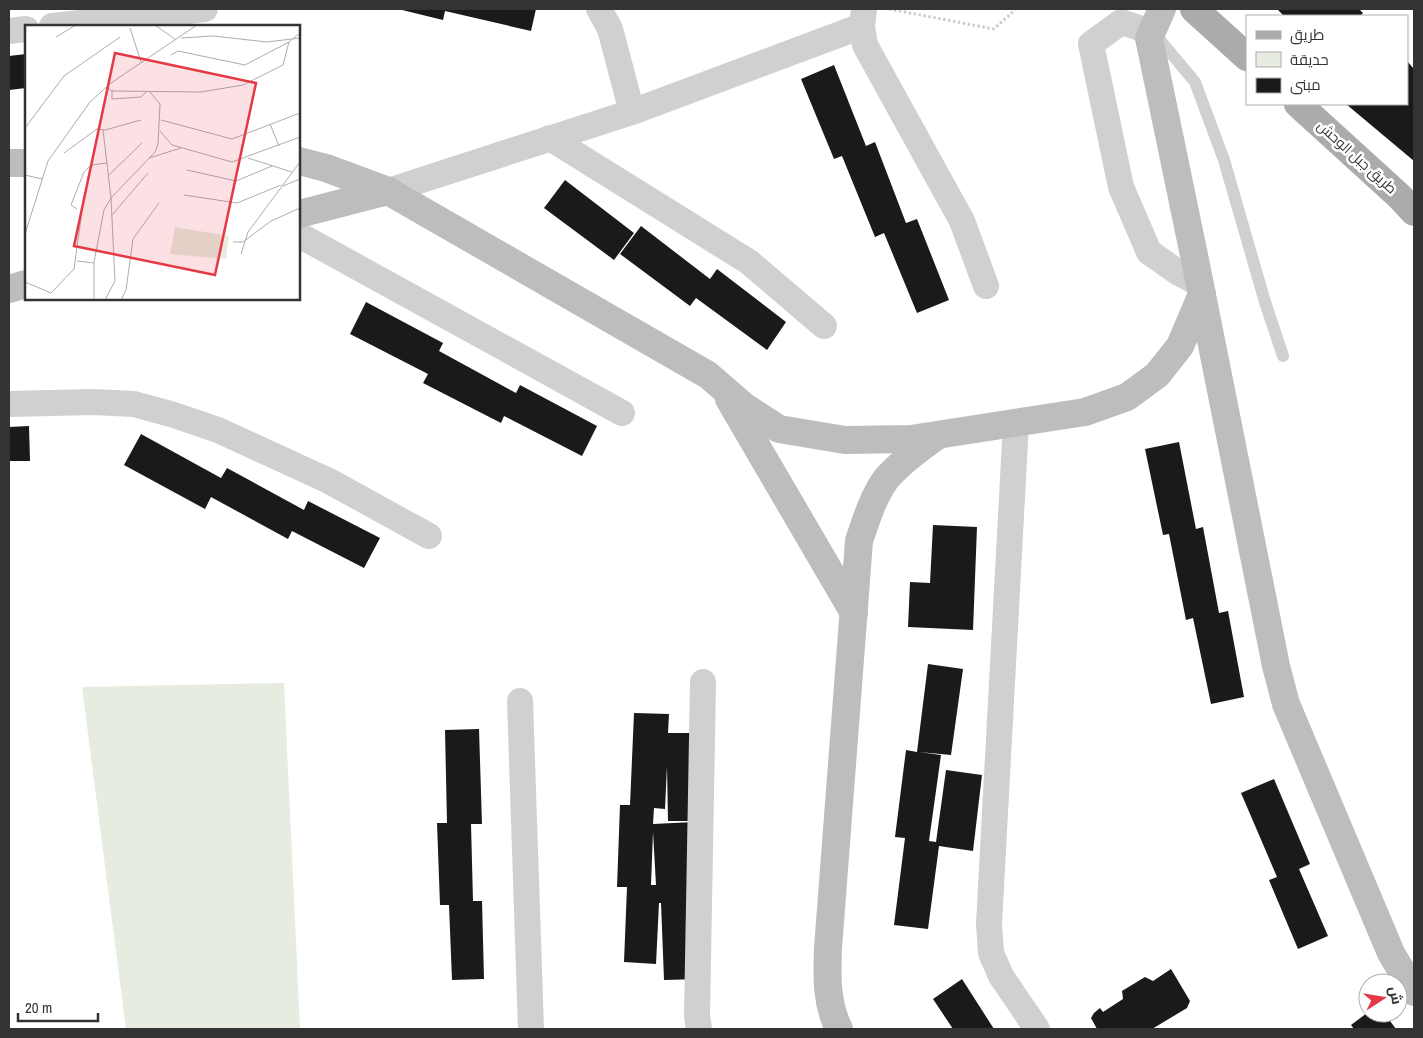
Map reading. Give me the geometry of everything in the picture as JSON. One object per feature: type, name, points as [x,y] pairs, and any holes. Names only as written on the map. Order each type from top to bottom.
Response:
[{"type":"main road","points":[[1194,9],[1246,56]]},
{"type":"main road","points":[[1157,20],[1149,38],[1274,656],[1286,704],[1391,953],[1414,992]]},
{"type":"main road","name":"طريق جبل الوحش","points":[[1299,105],[1409,198]]},
{"type":"main road","points":[[300,161],[326,168],[388,191],[708,375],[745,407],[779,429],[845,440],[911,439],[938,435],[1085,412],[1128,397],[1157,375],[1180,346],[1201,289]]},
{"type":"main road","points":[[9,163],[25,163]]},
{"type":"main road","points":[[300,214],[388,191]]},
{"type":"main road","points":[[9,289],[25,284]]},
{"type":"main road","points":[[722,387],[854,613]]},
{"type":"main road","points":[[839,1029],[833,1018],[827,986],[828,948],[859,541],[871,506],[885,481],[907,457],[938,435]]},
{"type":"street","points":[[61,25],[205,9]]},
{"type":"street","points":[[599,9],[610,29],[632,112]]},
{"type":"street","points":[[388,191],[632,112],[863,18],[865,45],[962,221],[986,286]]},
{"type":"street","points":[[1157,20],[1121,22],[1091,44],[1121,187],[1149,252],[1201,289]]},
{"type":"street","points":[[9,31],[25,29]]},
{"type":"street","points":[[550,138],[749,262],[824,326]]},
{"type":"street","points":[[300,236],[622,413]]},
{"type":"street","points":[[9,404],[93,402],[134,404],[174,415],[218,430],[329,482],[429,536]]},
{"type":"street","points":[[1016,422],[988,924],[991,953],[1001,976],[1036,1029]]},
{"type":"street","points":[[699,1029],[697,1016],[703,682]]},
{"type":"street","points":[[520,701],[531,1029]]},
{"type":"lane","points":[[1157,20],[1195,82],[1224,160],[1265,302],[1283,356]]},
{"type":"path","points":[[889,9],[994,28],[1016,9]]},
{"type":"green space","points":[[284,683],[300,1029],[126,1029],[82,687]]},
{"type":"building","points":[[398,9],[536,9],[531,31],[445,11],[443,20]]},
{"type":"building","points":[[1277,9],[1359,9],[1363,13],[1361,15],[1283,15]]},
{"type":"building","points":[[25,54],[25,88],[9,90],[9,56]]},
{"type":"building","points":[[1408,62],[1414,69],[1414,161],[1347,105],[1408,105]]},
{"type":"building","points":[[834,65],[866,146],[875,142],[906,223],[917,219],[949,300],[917,313],[884,233],[875,237],[842,156],[834,159],[801,79]]},
{"type":"building","points":[[565,180],[634,233],[614,260],[544,208]]},
{"type":"building","points":[[641,226],[710,279],[717,269],[786,322],[767,350],[696,298],[690,306],[620,254]]},
{"type":"building","points":[[366,302],[443,343],[439,351],[516,393],[520,385],[597,426],[582,456],[504,416],[501,423],[423,383],[428,374],[350,334]]},
{"type":"building","points":[[29,426],[30,461],[9,461],[9,427]]},
{"type":"building","points":[[141,434],[221,478],[227,468],[304,510],[308,501],[380,538],[364,568],[292,531],[288,539],[211,497],[205,509],[124,465]]},
{"type":"building","points":[[1179,442],[1196,529],[1203,527],[1219,613],[1228,611],[1244,697],[1211,704],[1193,618],[1186,620],[1169,534],[1163,535],[1145,449]]},
{"type":"building","points":[[933,525],[977,527],[973,630],[908,627],[910,582],[930,583]]},
{"type":"building","points":[[928,664],[963,669],[951,755],[919,752],[941,755],[929,841],[936,842],[946,770],[982,775],[973,851],[939,846],[928,929],[894,925],[905,838],[895,837],[906,750],[917,752]]},
{"type":"building","points":[[634,713],[669,714],[668,733],[698,733],[699,821],[668,821],[667,766],[665,809],[654,808],[653,824],[694,822],[701,979],[664,980],[661,903],[659,903],[656,964],[624,962],[627,887],[617,887],[620,805],[630,805]],"holes":[[[653,832],[656,885],[651,885]]]},
{"type":"building","points":[[479,729],[482,824],[471,824],[473,901],[482,901],[484,979],[452,980],[449,905],[440,905],[437,823],[447,823],[445,730]]},
{"type":"building","points":[[1274,779],[1310,864],[1299,869],[1328,936],[1298,949],[1269,880],[1277,877],[1241,793]]},
{"type":"building","points":[[1171,969],[1190,1001],[1187,1008],[1152,1029],[1097,1029],[1091,1018],[1100,1008],[1103,1012],[1123,999],[1122,991],[1145,977],[1153,981]]},
{"type":"building","points":[[962,979],[994,1029],[953,1029],[933,999]]},
{"type":"building","points":[[1358,1020],[1358,1023],[1392,1023],[1396,1029],[1354,1029],[1351,1025]]}]
